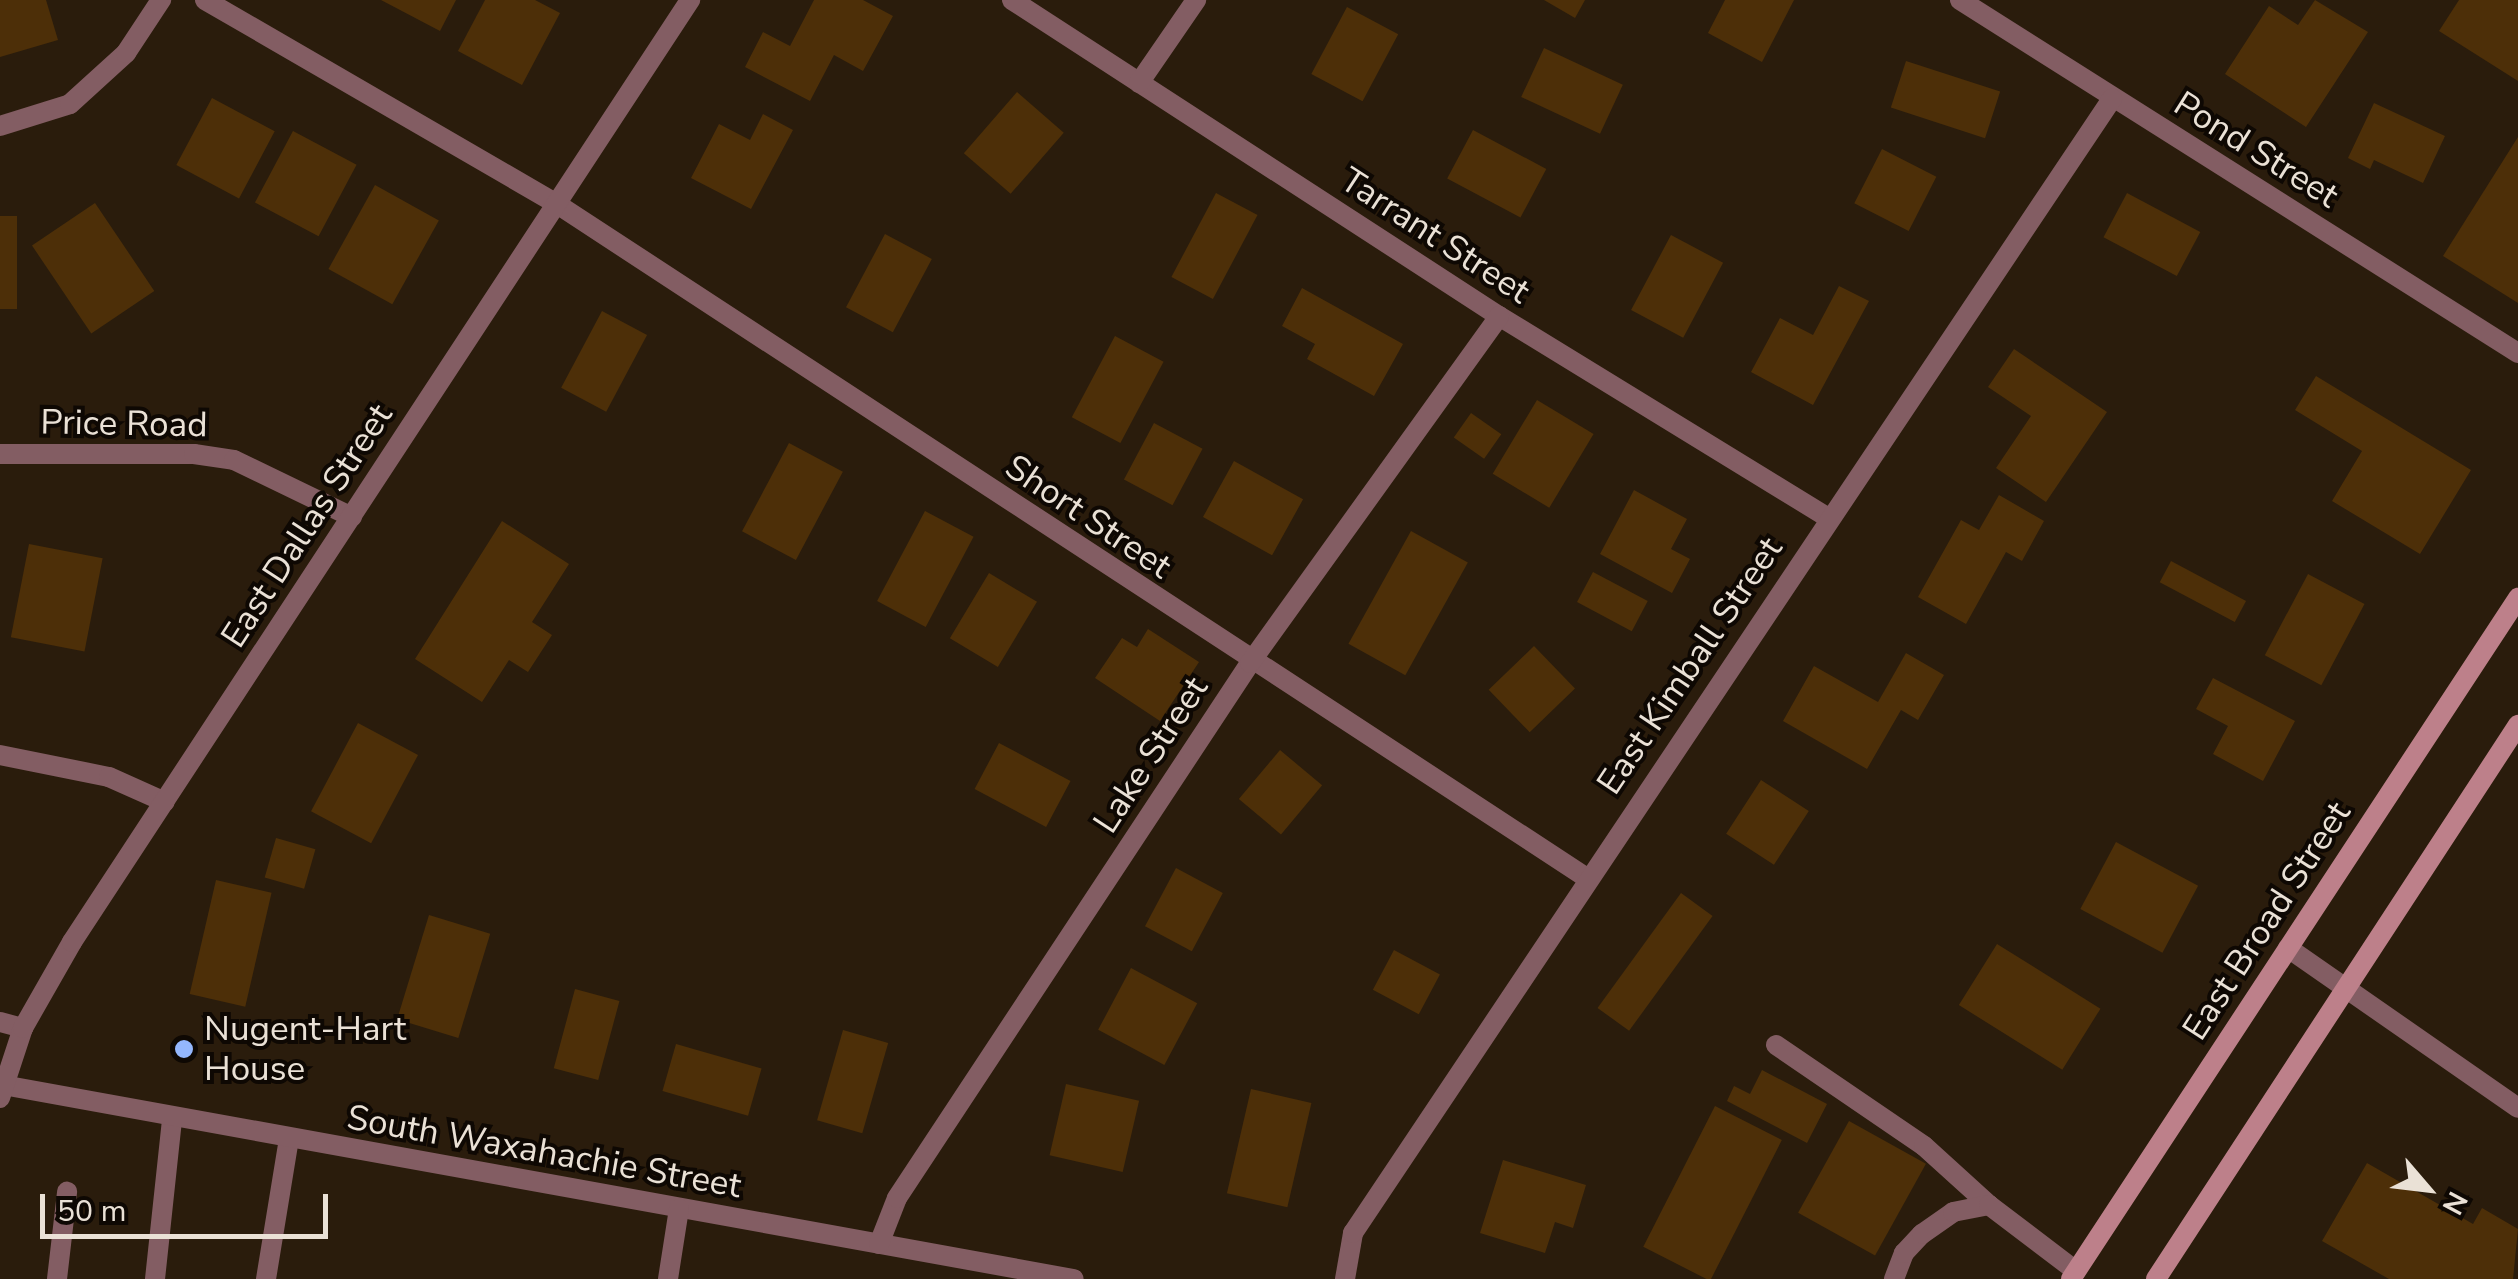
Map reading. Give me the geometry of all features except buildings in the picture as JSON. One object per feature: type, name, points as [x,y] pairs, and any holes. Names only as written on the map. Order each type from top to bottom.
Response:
[{"type":"main road","name":"East Broad Street","points":[[2074,1275],[2518,598]]},
{"type":"main road","points":[[2156,1279],[2518,725]]},
{"type":"street","points":[[0,126],[70,104],[126,53],[161,0]]},
{"type":"street","name":"Short Street","points":[[205,0],[557,204],[1250,664],[1587,878]]},
{"type":"street","name":"East Dallas Street","points":[[1,1092],[23,1028],[166,802],[690,0]]},
{"type":"street","name":"Tarrant Street","points":[[1012,0],[1499,316],[1828,518]]},
{"type":"street","points":[[1139,83],[1196,0]]},
{"type":"street","name":"Pond Street","points":[[1960,0],[2518,354]]},
{"type":"street","name":"East Kimball Street","points":[[1345,1279],[1353,1233],[2112,98]]},
{"type":"street","name":"Lake Street","points":[[878,1244],[898,1198],[1250,664],[1499,316]]},
{"type":"street","name":"Price Road","points":[[0,454],[194,454],[234,460],[352,518]]},
{"type":"street","points":[[0,756],[109,777],[166,802]]},
{"type":"street","points":[[2288,948],[2348,986],[2518,1108]]},
{"type":"street","points":[[0,1022],[23,1028]]},
{"type":"street","points":[[1776,1045],[1924,1146],[2074,1275]]},
{"type":"street","name":"South Waxahachie Street","points":[[1,1092],[1074,1279]]},
{"type":"street","points":[[155,1279],[172,1119]]},
{"type":"street","points":[[266,1279],[289,1140]]},
{"type":"street","points":[[57,1279],[66,1192]]},
{"type":"street","points":[[1894,1279],[1904,1252],[1922,1234],[1953,1212],[1989,1205]]},
{"type":"street","points":[[668,1279],[680,1209]]},
{"type":"place","name":"Nugent-Hart House","points":[[184,1049]]}]
